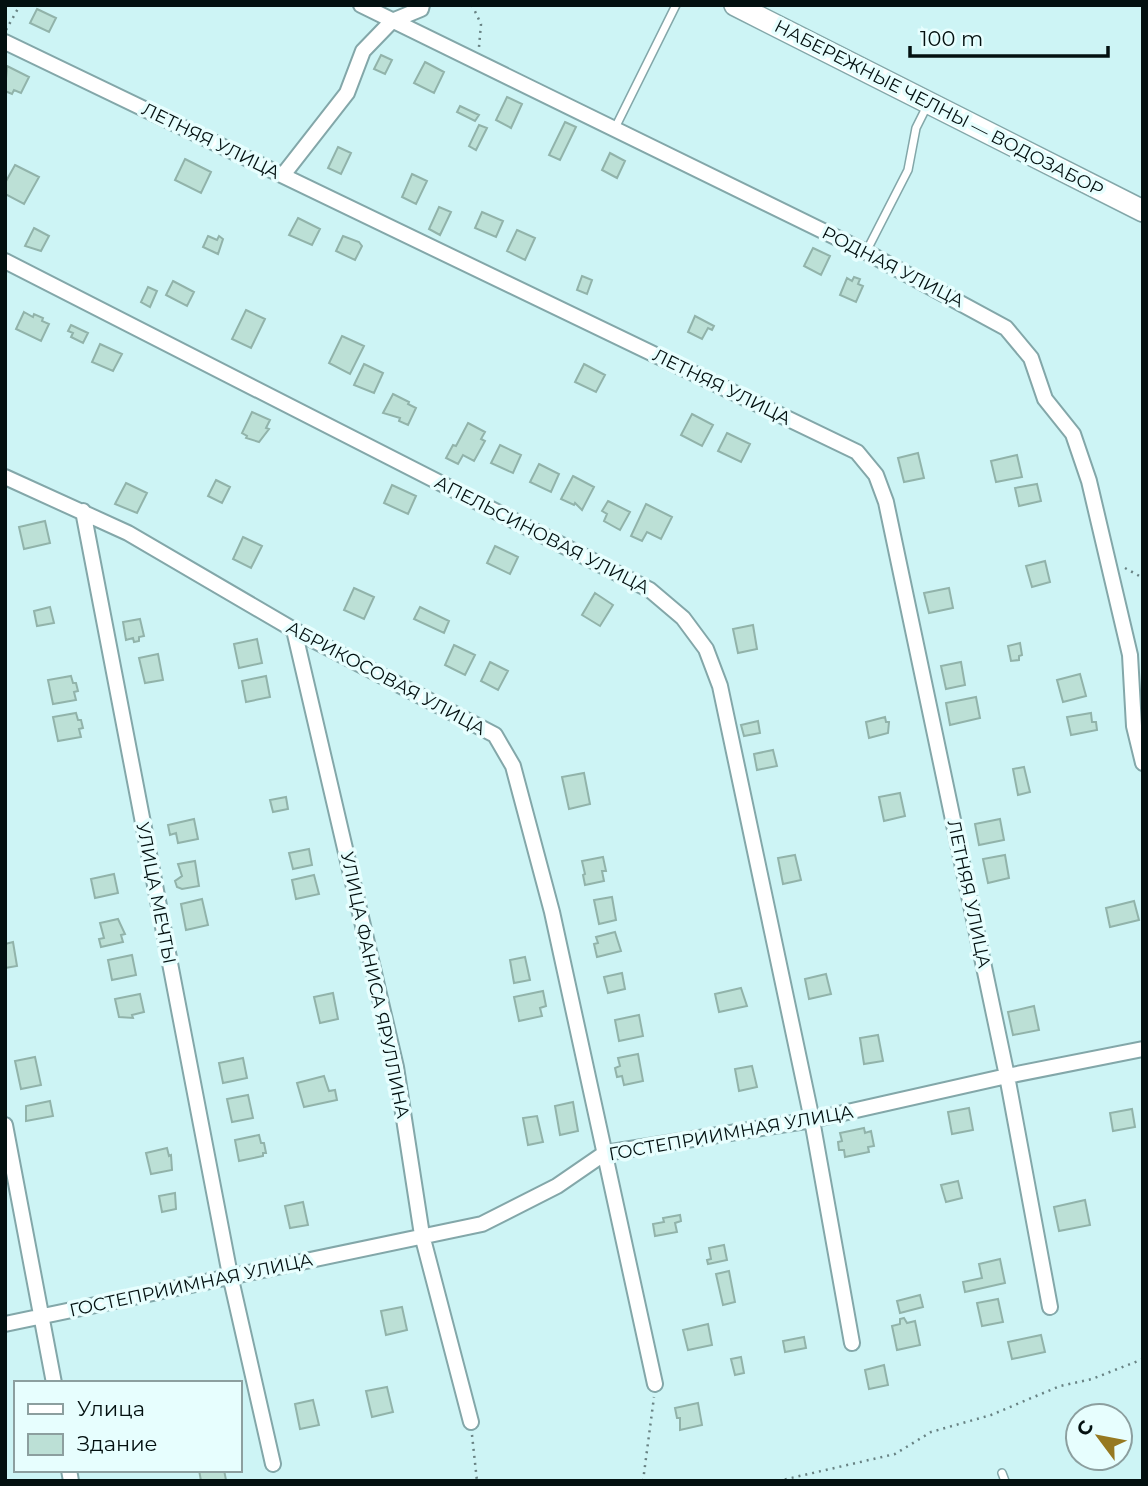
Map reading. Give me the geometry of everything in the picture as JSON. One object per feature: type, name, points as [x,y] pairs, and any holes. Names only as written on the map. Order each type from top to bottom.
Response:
[{"type":"main road","name":"НАБЕРЕЖНЫЕ ЧЕЛНЫ — ВОДОЗАБОР","points":[[734,5],[1143,211]]},
{"type":"street","name":"РОДНАЯ УЛИЦА","points":[[361,5],[866,252],[1006,328],[1031,358],[1045,399],[1073,434],[1089,481],[1130,655],[1134,726],[1143,763]]},
{"type":"street","points":[[283,175],[347,93],[363,51],[393,21],[421,9],[422,5]]},
{"type":"street","name":"ЛЕТНЯЯ УЛИЦА","points":[[5,42],[857,452],[876,475],[886,502],[1007,1076],[1050,1307]]},
{"type":"street","name":"АПЕЛЬСИНОВАЯ УЛИЦА","points":[[5,261],[650,590],[684,618],[706,649],[720,685],[812,1120],[852,1343]]},
{"type":"street","name":"АБРИКОСОВАЯ УЛИЦА","points":[[5,477],[128,533],[294,630],[495,735],[513,766],[552,912],[656,1384]]},
{"type":"street","name":"УЛИЦА МЕЧТЫ","points":[[83,511],[230,1275],[273,1464]]},
{"type":"street","name":"УЛИЦА ФАНИСА ЯРУЛЛИНА","points":[[294,630],[397,1067],[422,1236],[471,1422]]},
{"type":"street","name":"ГОСТЕПРИИМНАЯ УЛИЦА","points":[[5,1324],[482,1224],[556,1186],[605,1153],[812,1120],[1007,1076],[1143,1049]]},
{"type":"street","points":[[5,1125],[54,1381]]},
{"type":"lane","points":[[615,128],[676,5]]},
{"type":"lane","points":[[866,252],[908,170],[916,128],[928,104]]},
{"type":"path","points":[[5,31],[20,5]]},
{"type":"path","points":[[472,5],[481,24],[478,44],[483,64]]},
{"type":"path","points":[[778,1481],[895,1454],[931,1432],[991,1415],[1060,1386],[1092,1379],[1143,1359]]},
{"type":"path","points":[[643,1481],[656,1384]]},
{"type":"path","points":[[471,1422],[477,1481]]},
{"type":"building","points":[[37,9],[56,18],[49,32],[30,23]]},
{"type":"building","points":[[381,55],[392,60],[385,74],[374,69]]},
{"type":"building","points":[[425,62],[444,72],[434,93],[414,83]]},
{"type":"building","points":[[7,66],[29,77],[21,93],[14,90],[12,94],[5,91]]},
{"type":"building","points":[[507,97],[522,104],[511,128],[496,120]]},
{"type":"building","points":[[460,106],[479,115],[475,121],[457,112]]},
{"type":"building","points":[[565,122],[576,127],[560,160],[549,155]]},
{"type":"building","points":[[479,125],[487,128],[476,150],[469,146]]},
{"type":"building","points":[[338,147],[351,153],[341,174],[328,168]]},
{"type":"building","points":[[610,153],[625,161],[617,178],[602,170]]},
{"type":"building","points":[[185,159],[211,172],[201,193],[175,180]]},
{"type":"building","points":[[15,165],[39,177],[24,204],[5,194],[5,183]]},
{"type":"building","points":[[412,174],[427,181],[416,204],[402,197]]},
{"type":"building","points":[[439,207],[451,212],[440,235],[429,229]]},
{"type":"building","points":[[482,212],[503,221],[496,237],[475,228]]},
{"type":"building","points":[[298,218],[320,229],[312,245],[289,235]]},
{"type":"building","points":[[34,228],[49,236],[41,251],[25,246]]},
{"type":"building","points":[[517,230],[535,238],[525,260],[507,251]]},
{"type":"building","points":[[208,236],[217,240],[219,236],[223,239],[218,254],[203,247]]},
{"type":"building","points":[[343,236],[359,242],[362,246],[355,260],[336,251]]},
{"type":"building","points":[[813,248],[830,256],[821,275],[804,266]]},
{"type":"building","points":[[582,276],[592,280],[587,294],[577,290]]},
{"type":"building","points":[[854,277],[860,279],[858,284],[863,286],[856,302],[840,295],[847,278],[852,281]]},
{"type":"building","points":[[173,281],[194,292],[187,306],[166,295]]},
{"type":"building","points":[[148,287],[157,291],[150,307],[141,302]]},
{"type":"building","points":[[246,310],[265,319],[251,348],[232,339]]},
{"type":"building","points":[[24,312],[43,318],[42,321],[49,324],[41,341],[16,329]]},
{"type":"building","points":[[695,316],[714,326],[712,330],[708,328],[702,339],[688,332]]},
{"type":"building","points":[[71,325],[88,333],[83,343],[71,337],[73,333],[68,331]]},
{"type":"building","points":[[342,336],[364,346],[350,374],[329,363]]},
{"type":"building","points":[[100,344],[122,354],[113,371],[92,362]]},
{"type":"building","points":[[364,364],[383,373],[374,393],[354,385]]},
{"type":"building","points":[[584,364],[605,375],[596,392],[575,382]]},
{"type":"building","points":[[393,394],[416,408],[408,425],[399,421],[400,418],[383,413]]},
{"type":"building","points":[[252,412],[270,420],[266,428],[269,429],[259,442],[246,438],[242,433]]},
{"type":"building","points":[[692,414],[713,425],[702,446],[681,435]]},
{"type":"building","points":[[468,423],[485,432],[481,439],[485,441],[474,461],[463,455],[458,464],[446,458]]},
{"type":"building","points":[[727,433],[750,444],[741,462],[718,451]]},
{"type":"building","points":[[500,445],[521,455],[513,473],[491,463]]},
{"type":"building","points":[[918,453],[924,478],[904,482],[898,458]]},
{"type":"building","points":[[1017,455],[1022,477],[996,482],[991,461]]},
{"type":"building","points":[[539,464],[559,474],[551,492],[530,482]]},
{"type":"building","points":[[573,476],[594,487],[582,510],[575,503],[574,505],[561,499]]},
{"type":"building","points":[[216,480],[230,487],[222,503],[208,496]]},
{"type":"building","points":[[126,483],[147,493],[137,513],[115,504]]},
{"type":"building","points":[[1037,484],[1041,501],[1019,506],[1015,488]]},
{"type":"building","points":[[392,485],[416,496],[408,514],[384,503]]},
{"type":"building","points":[[608,501],[630,512],[620,530],[604,521],[607,514],[602,511]]},
{"type":"building","points":[[646,504],[672,517],[661,539],[647,532],[642,541],[631,536]]},
{"type":"building","points":[[45,521],[50,543],[24,549],[19,527]]},
{"type":"building","points":[[243,537],[262,546],[251,568],[233,559]]},
{"type":"building","points":[[495,546],[518,557],[510,574],[487,563]]},
{"type":"building","points":[[1045,561],[1050,582],[1032,587],[1026,566]]},
{"type":"building","points":[[354,588],[374,597],[364,619],[344,610]]},
{"type":"building","points":[[949,588],[953,608],[929,613],[924,593]]},
{"type":"building","points":[[595,593],[613,605],[600,626],[582,615]]},
{"type":"building","points":[[50,607],[54,623],[37,626],[34,611]]},
{"type":"building","points":[[420,607],[449,621],[444,633],[414,619]]},
{"type":"building","points":[[140,619],[144,636],[139,637],[139,641],[134,642],[133,638],[126,640],[123,622]]},
{"type":"building","points":[[753,625],[757,649],[738,653],[733,629]]},
{"type":"building","points":[[257,639],[262,663],[239,668],[234,644]]},
{"type":"building","points":[[1020,643],[1022,655],[1019,660],[1011,661],[1008,646]]},
{"type":"building","points":[[454,645],[475,655],[465,675],[445,665]]},
{"type":"building","points":[[158,654],[163,680],[145,683],[139,658]]},
{"type":"building","points":[[490,662],[508,671],[498,690],[481,681]]},
{"type":"building","points":[[961,662],[965,685],[946,689],[941,666]]},
{"type":"building","points":[[1080,674],[1086,696],[1063,702],[1057,680]]},
{"type":"building","points":[[71,676],[78,691],[74,692],[76,700],[53,704],[48,680]]},
{"type":"building","points":[[266,676],[270,697],[246,702],[242,681]]},
{"type":"building","points":[[976,697],[980,718],[950,725],[946,703]]},
{"type":"building","points":[[76,713],[83,728],[79,729],[81,737],[58,741],[53,717]]},
{"type":"building","points":[[1091,713],[1097,730],[1071,735],[1067,717]]},
{"type":"building","points":[[885,717],[886,722],[889,722],[888,733],[869,738],[866,722]]},
{"type":"building","points":[[758,721],[760,733],[744,736],[741,725]]},
{"type":"building","points":[[773,750],[777,766],[757,770],[754,754]]},
{"type":"building","points":[[1024,767],[1030,792],[1018,795],[1013,769]]},
{"type":"building","points":[[584,773],[590,804],[569,809],[562,777]]},
{"type":"building","points":[[900,793],[905,816],[884,821],[879,797]]},
{"type":"building","points":[[286,797],[288,809],[273,812],[270,800]]},
{"type":"building","points":[[194,819],[198,839],[178,843],[176,833],[170,835],[168,825]]},
{"type":"building","points":[[1000,819],[1004,840],[979,845],[975,824]]},
{"type":"building","points":[[309,849],[312,865],[293,869],[289,853]]},
{"type":"building","points":[[795,855],[801,880],[783,884],[778,858]]},
{"type":"building","points":[[1005,855],[1009,878],[988,883],[983,859]]},
{"type":"building","points":[[603,857],[606,871],[602,871],[604,881],[585,885],[582,861]]},
{"type":"building","points":[[195,861],[199,886],[182,889],[177,887],[175,881],[182,876],[178,864]]},
{"type":"building","points":[[114,874],[118,893],[95,898],[91,879]]},
{"type":"building","points":[[314,875],[319,894],[296,899],[292,880]]},
{"type":"building","points":[[612,897],[616,920],[599,924],[594,900]]},
{"type":"building","points":[[202,899],[208,925],[186,930],[181,904]]},
{"type":"building","points":[[1134,901],[1139,920],[1110,927],[1106,908]]},
{"type":"building","points":[[118,919],[125,934],[121,935],[123,942],[101,947],[99,939],[104,938],[100,923]]},
{"type":"building","points":[[615,932],[621,951],[597,957],[594,944],[598,943],[596,937]]},
{"type":"building","points":[[13,942],[17,966],[5,968],[5,944]]},
{"type":"building","points":[[132,955],[136,975],[112,980],[108,960]]},
{"type":"building","points":[[525,957],[530,980],[514,983],[510,960]]},
{"type":"building","points":[[622,973],[625,989],[608,993],[604,977]]},
{"type":"building","points":[[826,974],[831,994],[809,999],[805,979]]},
{"type":"building","points":[[741,988],[747,1006],[719,1012],[715,994]]},
{"type":"building","points":[[543,991],[546,1006],[540,1008],[542,1016],[519,1021],[514,997]]},
{"type":"building","points":[[333,993],[338,1019],[320,1023],[314,997]]},
{"type":"building","points":[[140,994],[144,1012],[132,1015],[133,1018],[119,1017],[115,999]]},
{"type":"building","points":[[1034,1006],[1039,1030],[1013,1035],[1008,1012]]},
{"type":"building","points":[[639,1015],[643,1036],[619,1041],[615,1020]]},
{"type":"building","points":[[878,1035],[883,1061],[864,1064],[860,1038]]},
{"type":"building","points":[[638,1054],[643,1081],[624,1085],[622,1076],[617,1077],[615,1068],[620,1066],[618,1058]]},
{"type":"building","points":[[35,1057],[41,1085],[21,1089],[15,1061]]},
{"type":"building","points":[[243,1058],[247,1078],[223,1083],[219,1063]]},
{"type":"building","points":[[752,1066],[757,1087],[739,1091],[735,1069]]},
{"type":"building","points":[[324,1076],[329,1091],[335,1090],[337,1100],[304,1107],[297,1083]]},
{"type":"building","points":[[248,1095],[253,1118],[232,1122],[227,1099]]},
{"type":"building","points":[[50,1101],[53,1116],[26,1121],[26,1106]]},
{"type":"building","points":[[573,1102],[578,1131],[560,1135],[555,1106]]},
{"type":"building","points":[[969,1108],[973,1130],[952,1134],[948,1112]]},
{"type":"building","points":[[1132,1109],[1135,1127],[1113,1131],[1110,1113]]},
{"type":"building","points":[[537,1116],[543,1142],[528,1145],[523,1118]]},
{"type":"building","points":[[864,1128],[865,1133],[871,1131],[874,1146],[868,1147],[869,1152],[845,1157],[844,1150],[839,1150],[838,1142],[842,1141],[840,1133]]},
{"type":"building","points":[[259,1135],[266,1153],[239,1161],[235,1140]]},
{"type":"building","points":[[167,1148],[169,1156],[171,1155],[172,1170],[151,1174],[146,1153]]},
{"type":"building","points":[[958,1181],[962,1198],[946,1202],[941,1185]]},
{"type":"building","points":[[175,1193],[176,1209],[162,1212],[159,1196]]},
{"type":"building","points":[[1085,1200],[1090,1225],[1059,1231],[1054,1207]]},
{"type":"building","points":[[303,1202],[308,1225],[290,1228],[285,1206]]},
{"type":"building","points":[[680,1215],[681,1221],[675,1223],[677,1232],[655,1236],[653,1224],[664,1222],[663,1218]]},
{"type":"building","points":[[724,1245],[727,1260],[708,1264],[707,1260],[711,1259],[709,1248]]},
{"type":"building","points":[[1000,1259],[1005,1283],[965,1292],[963,1282],[982,1278],[979,1264]]},
{"type":"building","points":[[729,1271],[735,1302],[723,1305],[716,1274]]},
{"type":"building","points":[[920,1295],[923,1307],[900,1313],[897,1301]]},
{"type":"building","points":[[998,1299],[1003,1322],[982,1326],[977,1303]]},
{"type":"building","points":[[402,1307],[407,1330],[386,1335],[381,1311]]},
{"type":"building","points":[[904,1318],[907,1323],[915,1321],[920,1345],[897,1350],[892,1326],[900,1324],[900,1319]]},
{"type":"building","points":[[708,1324],[712,1345],[688,1350],[683,1330]]},
{"type":"building","points":[[1041,1335],[1045,1352],[1012,1359],[1008,1342]]},
{"type":"building","points":[[804,1337],[806,1348],[785,1352],[783,1341]]},
{"type":"building","points":[[741,1357],[744,1373],[735,1375],[731,1359]]},
{"type":"building","points":[[884,1365],[888,1385],[869,1389],[865,1370]]},
{"type":"building","points":[[387,1387],[393,1412],[372,1417],[366,1391]]},
{"type":"building","points":[[313,1400],[319,1425],[300,1429],[295,1404]]},
{"type":"building","points":[[698,1403],[702,1425],[680,1430],[680,1418],[677,1418],[675,1408]]},
{"type":"building","points":[[199,1472],[224,1472],[226,1480],[201,1481]]}]
